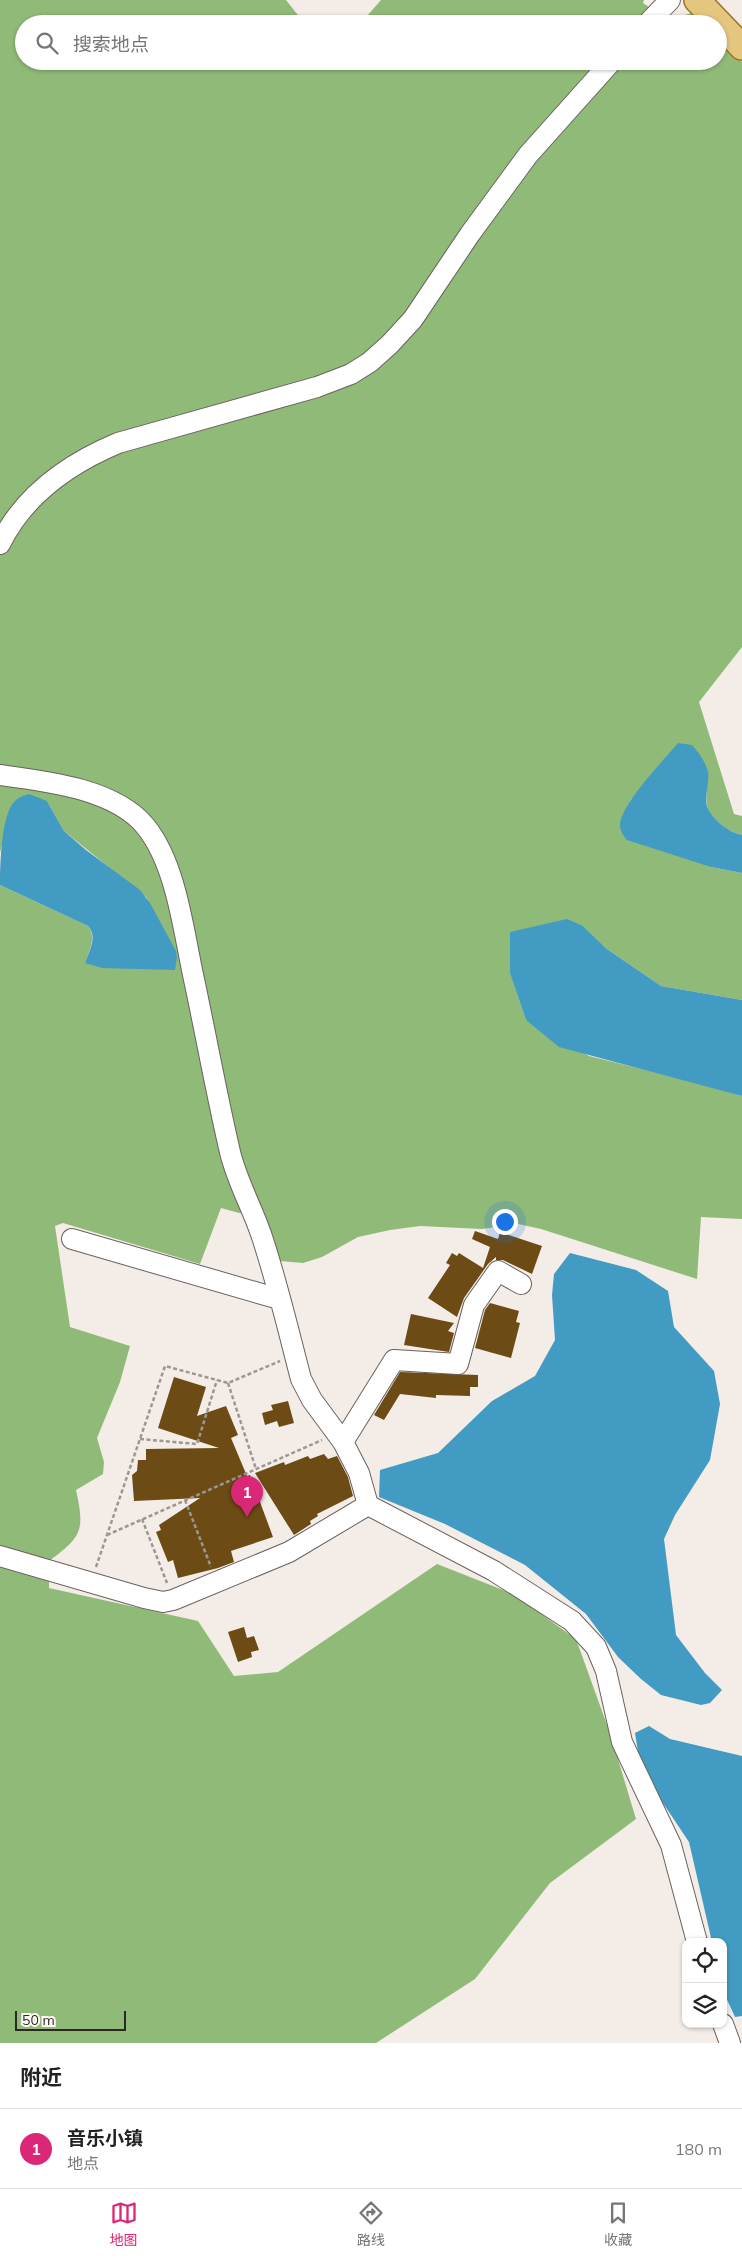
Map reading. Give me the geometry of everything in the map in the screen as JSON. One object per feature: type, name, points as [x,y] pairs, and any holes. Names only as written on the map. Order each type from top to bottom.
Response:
[{"type":"main road","points":[[697,0],[711,15]]},
{"type":"main road","points":[[727,31],[742,47]]},
{"type":"street","points":[[656,15],[670,0]]},
{"type":"street","points":[[0,544],[17,517],[34,496],[71,465],[91,454],[118,443],[317,387],[351,374],[370,362],[413,319],[470,234],[528,155],[604,70]]},
{"type":"street","points":[[0,775],[29,778],[92,792],[133,813],[147,827],[166,862],[182,919],[230,1154],[263,1240],[301,1379],[312,1400],[340,1438],[358,1473],[368,1505],[494,1571],[572,1621],[596,1647],[606,1671],[622,1742],[671,1845],[696,1938]]},
{"type":"street","points":[[72,1239],[279,1299]]},
{"type":"street","points":[[340,1438],[394,1360],[458,1364],[474,1305],[498,1271],[521,1284]]},
{"type":"street","points":[[0,1556],[154,1601],[173,1600],[289,1552],[368,1505]]},
{"type":"street","points":[[724,2028],[730,2043]]},
{"type":"path","points":[[91,1582],[165,1366],[228,1383],[295,1355]]},
{"type":"path","points":[[140,1439],[197,1444],[217,1380]]},
{"type":"path","points":[[228,1383],[256,1469]]},
{"type":"path","points":[[107,1535],[256,1469],[340,1438]]},
{"type":"path","points":[[185,1500],[217,1582]]},
{"type":"path","points":[[142,1519],[173,1600]]},
{"type":"green space","points":[[0,0],[286,0],[298,15],[15,15],[15,70],[727,70],[727,47],[742,62],[742,647],[699,702],[734,814],[742,816],[742,835],[731,831],[721,824],[709,810],[706,798],[708,773],[653,775],[630,801],[711,867],[742,873],[742,1000],[661,986],[607,949],[583,926],[510,932],[510,972],[526,1020],[589,1056],[695,1082],[742,1096],[742,1219],[701,1217],[697,1279],[541,1229],[518,1224],[482,1229],[420,1226],[390,1230],[358,1237],[322,1257],[303,1263],[280,1261],[262,1214],[239,1213],[221,1208],[200,1264],[63,1223],[55,1226],[70,1327],[130,1346],[120,1382],[97,1438],[104,1462],[103,1474],[76,1490],[80,1524],[74,1539],[49,1561],[49,1588],[198,1621],[234,1676],[278,1672],[437,1564],[513,1594],[576,1639],[611,1736],[636,1819],[550,1883],[475,1979],[376,2043],[0,2043],[0,885],[88,926],[91,930],[92,939],[85,963],[177,957],[146,897],[64,831],[47,801],[11,806],[0,853]]},
{"type":"green space","points":[[381,0],[644,0],[643,3],[661,15],[368,15]]},
{"type":"water","points":[[678,743],[692,745],[705,764],[708,772],[706,802],[709,811],[717,821],[742,835],[742,873],[711,867],[627,840],[621,832],[622,817],[634,795]]},
{"type":"water","points":[[29,794],[47,801],[64,831],[86,850],[140,890],[150,903],[176,951],[175,970],[102,968],[85,963],[92,939],[91,930],[88,926],[0,885],[2,841],[10,807],[22,796]]},
{"type":"water","points":[[567,919],[583,926],[607,949],[661,986],[742,1000],[742,1096],[559,1047],[526,1020],[510,973],[510,932]]},
{"type":"water","points":[[570,1253],[636,1270],[668,1291],[674,1327],[714,1371],[720,1404],[710,1460],[675,1515],[664,1539],[676,1635],[705,1673],[722,1690],[710,1703],[701,1705],[661,1695],[618,1657],[586,1614],[525,1565],[445,1524],[379,1497],[380,1470],[438,1453],[492,1401],[535,1376],[555,1340],[552,1295],[554,1274]]},
{"type":"water","points":[[649,1726],[670,1739],[742,1756],[742,2016],[735,2017],[727,2000],[727,1938],[711,1938],[689,1842],[641,1770],[635,1733]]},
{"type":"building","points":[[475,1231],[498,1239],[500,1232],[542,1246],[532,1274],[503,1260],[496,1260],[496,1257],[488,1264],[464,1298],[457,1317],[428,1298],[450,1265],[446,1263],[452,1253],[457,1256],[459,1253],[483,1268],[490,1247],[472,1239]]},
{"type":"building","points":[[490,1303],[519,1311],[516,1322],[520,1323],[511,1358],[475,1348],[485,1310]]},
{"type":"building","points":[[411,1314],[454,1323],[448,1331],[454,1333],[449,1352],[404,1345]]},
{"type":"building","points":[[400,1372],[478,1375],[478,1387],[470,1387],[470,1396],[436,1395],[436,1398],[400,1394],[384,1420],[374,1415]]},
{"type":"building","points":[[174,1377],[206,1387],[197,1416],[226,1406],[238,1435],[231,1438],[247,1476],[250,1475],[273,1537],[231,1551],[234,1562],[178,1578],[173,1560],[168,1562],[156,1532],[161,1530],[159,1525],[200,1498],[134,1501],[132,1475],[137,1471],[138,1460],[146,1460],[146,1449],[219,1448],[158,1428]]},
{"type":"building","points":[[288,1401],[294,1423],[279,1427],[277,1421],[265,1425],[262,1413],[273,1410],[271,1405]]},
{"type":"building","points":[[324,1454],[328,1459],[337,1456],[348,1477],[353,1496],[317,1514],[318,1516],[310,1521],[311,1524],[294,1535],[255,1473],[284,1462],[285,1465],[308,1456],[310,1459]]},
{"type":"building","points":[[244,1627],[247,1638],[254,1636],[259,1650],[251,1652],[252,1657],[238,1662],[228,1632]]},
{"type":"place","name":"音乐小镇","points":[[247,1517]]}]
